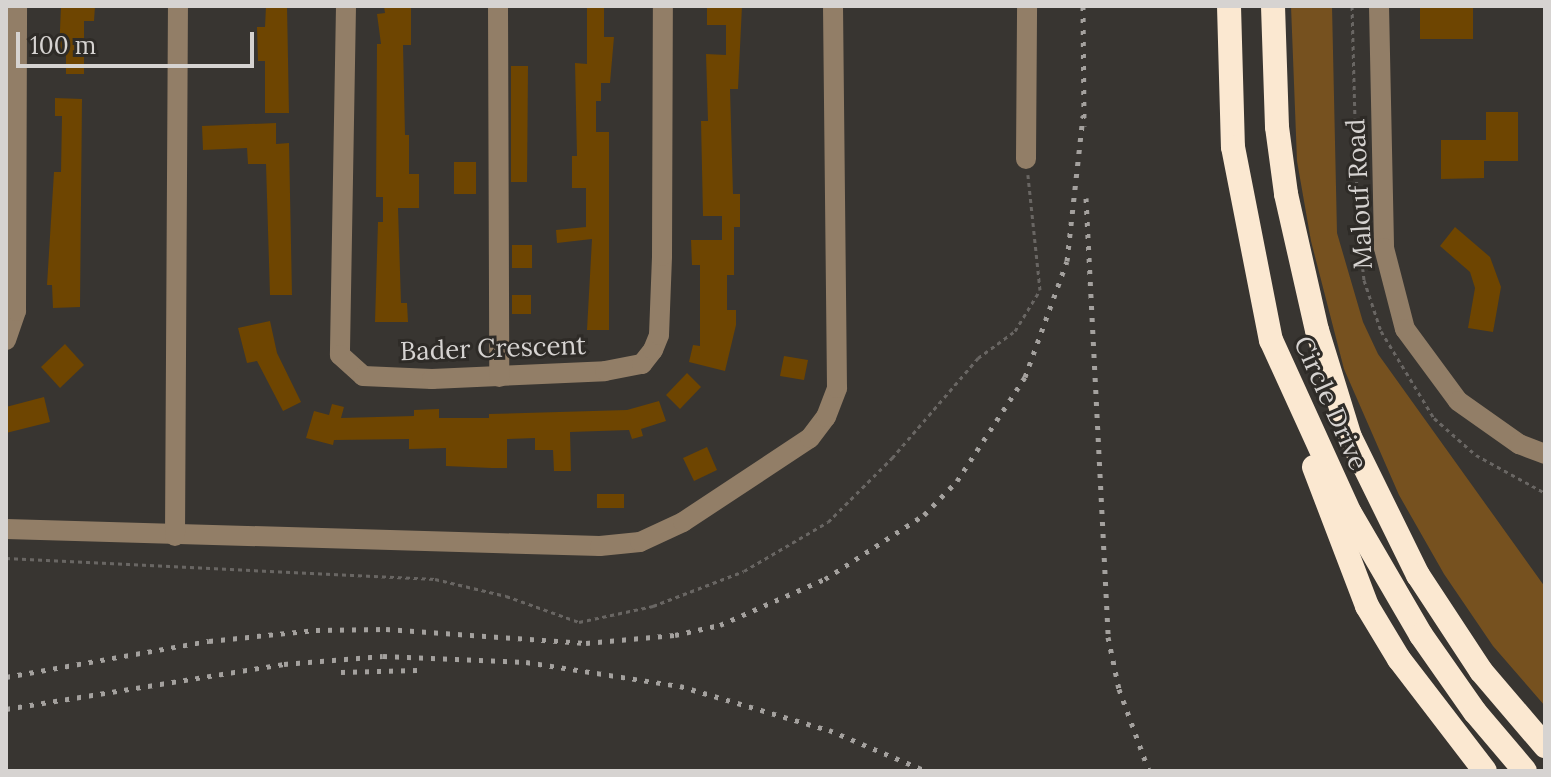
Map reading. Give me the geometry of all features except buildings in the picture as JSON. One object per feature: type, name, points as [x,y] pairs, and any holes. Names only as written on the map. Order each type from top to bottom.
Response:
[{"type":"highway","name":"Circle Drive","points":[[1229,6],[1233,147],[1271,340],[1350,513],[1421,635],[1475,712],[1525,771]]},
{"type":"highway","name":"Circle Drive","points":[[1273,6],[1277,127],[1286,194],[1313,315],[1350,437],[1418,575],[1481,671],[1545,746]]},
{"type":"highway","points":[[1271,340],[1339,542],[1367,606],[1399,659],[1485,771]]},
{"type":"street","points":[[6,340],[16,311],[17,6]]},
{"type":"street","points":[[175,536],[178,6]]},
{"type":"street","name":"Bader Crescent","points":[[346,6],[340,355],[363,376],[499,377],[626,368],[642,364],[653,350],[659,335],[662,256],[663,6]]},
{"type":"street","points":[[498,6],[499,377]]},
{"type":"street","points":[[6,529],[600,546],[640,542],[683,522],[810,438],[826,417],[837,388],[833,6]]},
{"type":"street","points":[[1026,159],[1027,6]]},
{"type":"street","name":"Malouf Road","points":[[1379,6],[1384,248],[1405,329],[1458,401],[1519,444],[1545,454]]},
{"type":"path","points":[[6,558],[435,579],[506,596],[579,622],[653,606],[744,571],[828,522],[892,458],[978,358],[1015,331],[1040,290],[1026,159]]},
{"type":"shaded area","points":[[1291,6],[1332,6],[1337,233],[1363,322],[1378,354],[1545,587],[1545,706],[1493,646],[1444,574],[1399,495],[1344,369],[1311,241],[1297,161]]},
{"type":"railway","points":[[1083,6],[1084,126]]},
{"type":"railway","points":[[6,677],[209,641],[316,630],[386,629],[586,643],[675,635],[720,625],[825,579],[924,515],[957,481],[1025,377],[1067,261],[1083,116]]},
{"type":"railway","points":[[1086,198],[1108,637],[1119,689],[1149,771]]},
{"type":"railway","points":[[6,709],[284,664],[383,656],[526,662],[680,686],[829,730],[926,771]]},
{"type":"railway","points":[[341,672],[417,670]]}]
